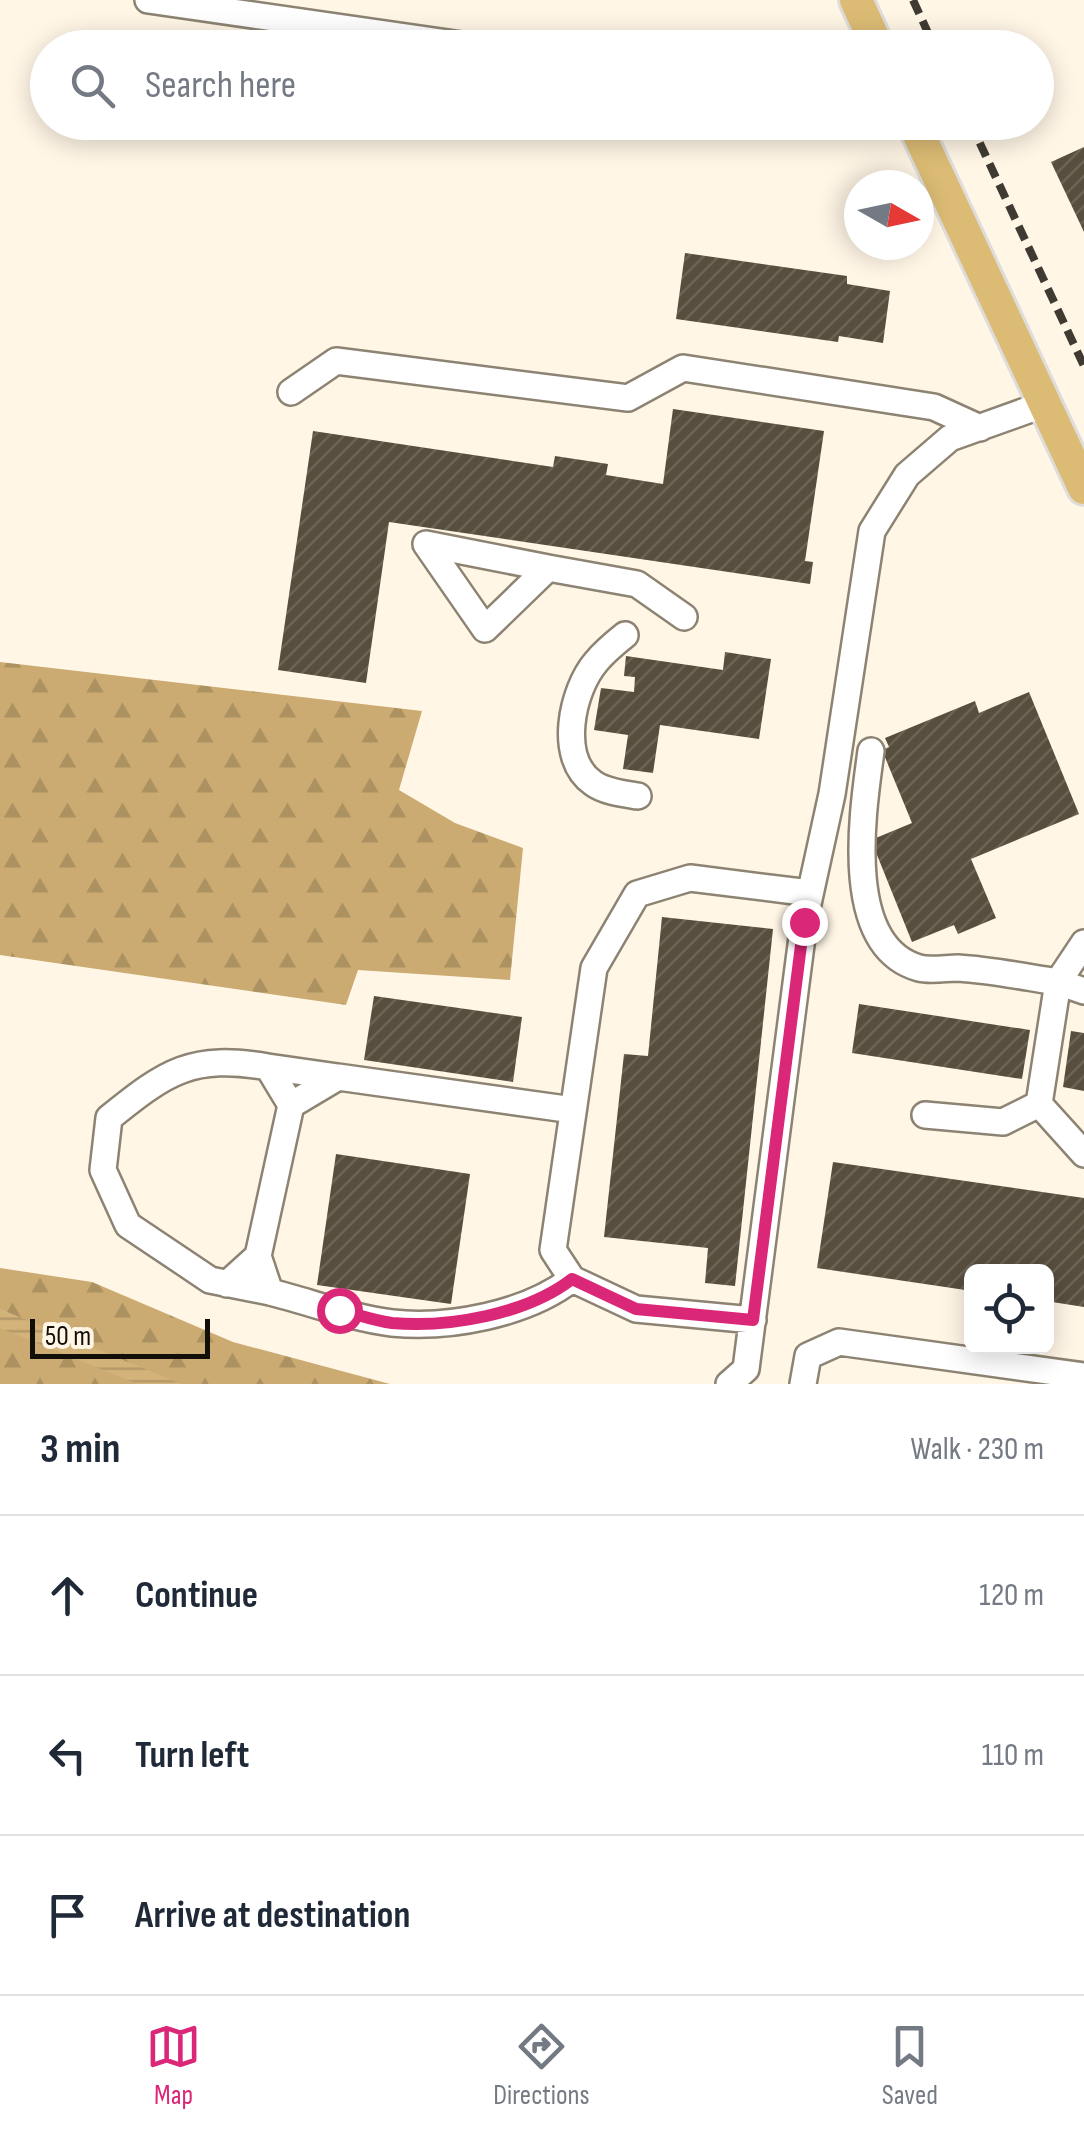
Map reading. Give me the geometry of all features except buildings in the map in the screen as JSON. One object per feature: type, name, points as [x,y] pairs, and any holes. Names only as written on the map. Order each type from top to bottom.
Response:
[{"type":"main road","points":[[856,0],[870,30]]},
{"type":"main road","points":[[921,140],[1084,488]]},
{"type":"lane","points":[[148,0],[357,30]]},
{"type":"lane","points":[[291,392],[336,360],[628,398],[683,368],[934,407],[980,428]]},
{"type":"lane","points":[[728,1384],[746,1369],[810,893],[832,794],[872,531],[907,476],[950,438],[1045,404]]},
{"type":"lane","points":[[548,568],[485,629],[426,544],[636,584],[684,617]]},
{"type":"lane","points":[[624,635],[594,664],[579,695],[572,726],[574,756],[592,783],[638,796]]},
{"type":"lane","points":[[871,751],[860,836],[866,902],[889,951],[920,968],[960,968],[1058,982],[1084,991]]},
{"type":"lane","points":[[753,1320],[636,1309],[572,1279],[553,1250],[594,968],[637,894],[690,878],[810,893]]},
{"type":"lane","points":[[1039,1104],[1058,982],[1084,943]]},
{"type":"lane","points":[[572,1279],[554,1293],[502,1311],[446,1321],[392,1323],[210,1280],[128,1224],[103,1170],[109,1118],[160,1078],[222,1059],[574,1110]]},
{"type":"lane","points":[[268,1067],[291,1105],[258,1256],[270,1292]]},
{"type":"lane","points":[[291,1105],[338,1078]]},
{"type":"lane","points":[[925,1115],[1002,1122],[1039,1104]]},
{"type":"lane","points":[[1039,1104],[1084,1154]]},
{"type":"lane","points":[[227,1284],[258,1256]]},
{"type":"lane","points":[[803,1384],[808,1356],[839,1342],[1084,1376]]},
{"type":"green space","points":[[0,662],[422,711],[399,790],[455,823],[523,848],[510,980],[358,970],[346,1005],[0,955]]},
{"type":"green space","points":[[0,1268],[92,1282],[233,1342],[390,1384],[0,1384]]},
{"type":"shaded area","points":[[0,1309],[181,1384],[138,1384],[0,1328]]},
{"type":"railway","points":[[913,0],[927,30]]},
{"type":"railway","points":[[978,140],[1084,366]]},
{"type":"route","points":[[339,1310],[392,1323],[446,1321],[502,1311],[554,1293],[572,1279],[636,1309],[753,1320],[804,922]]}]
